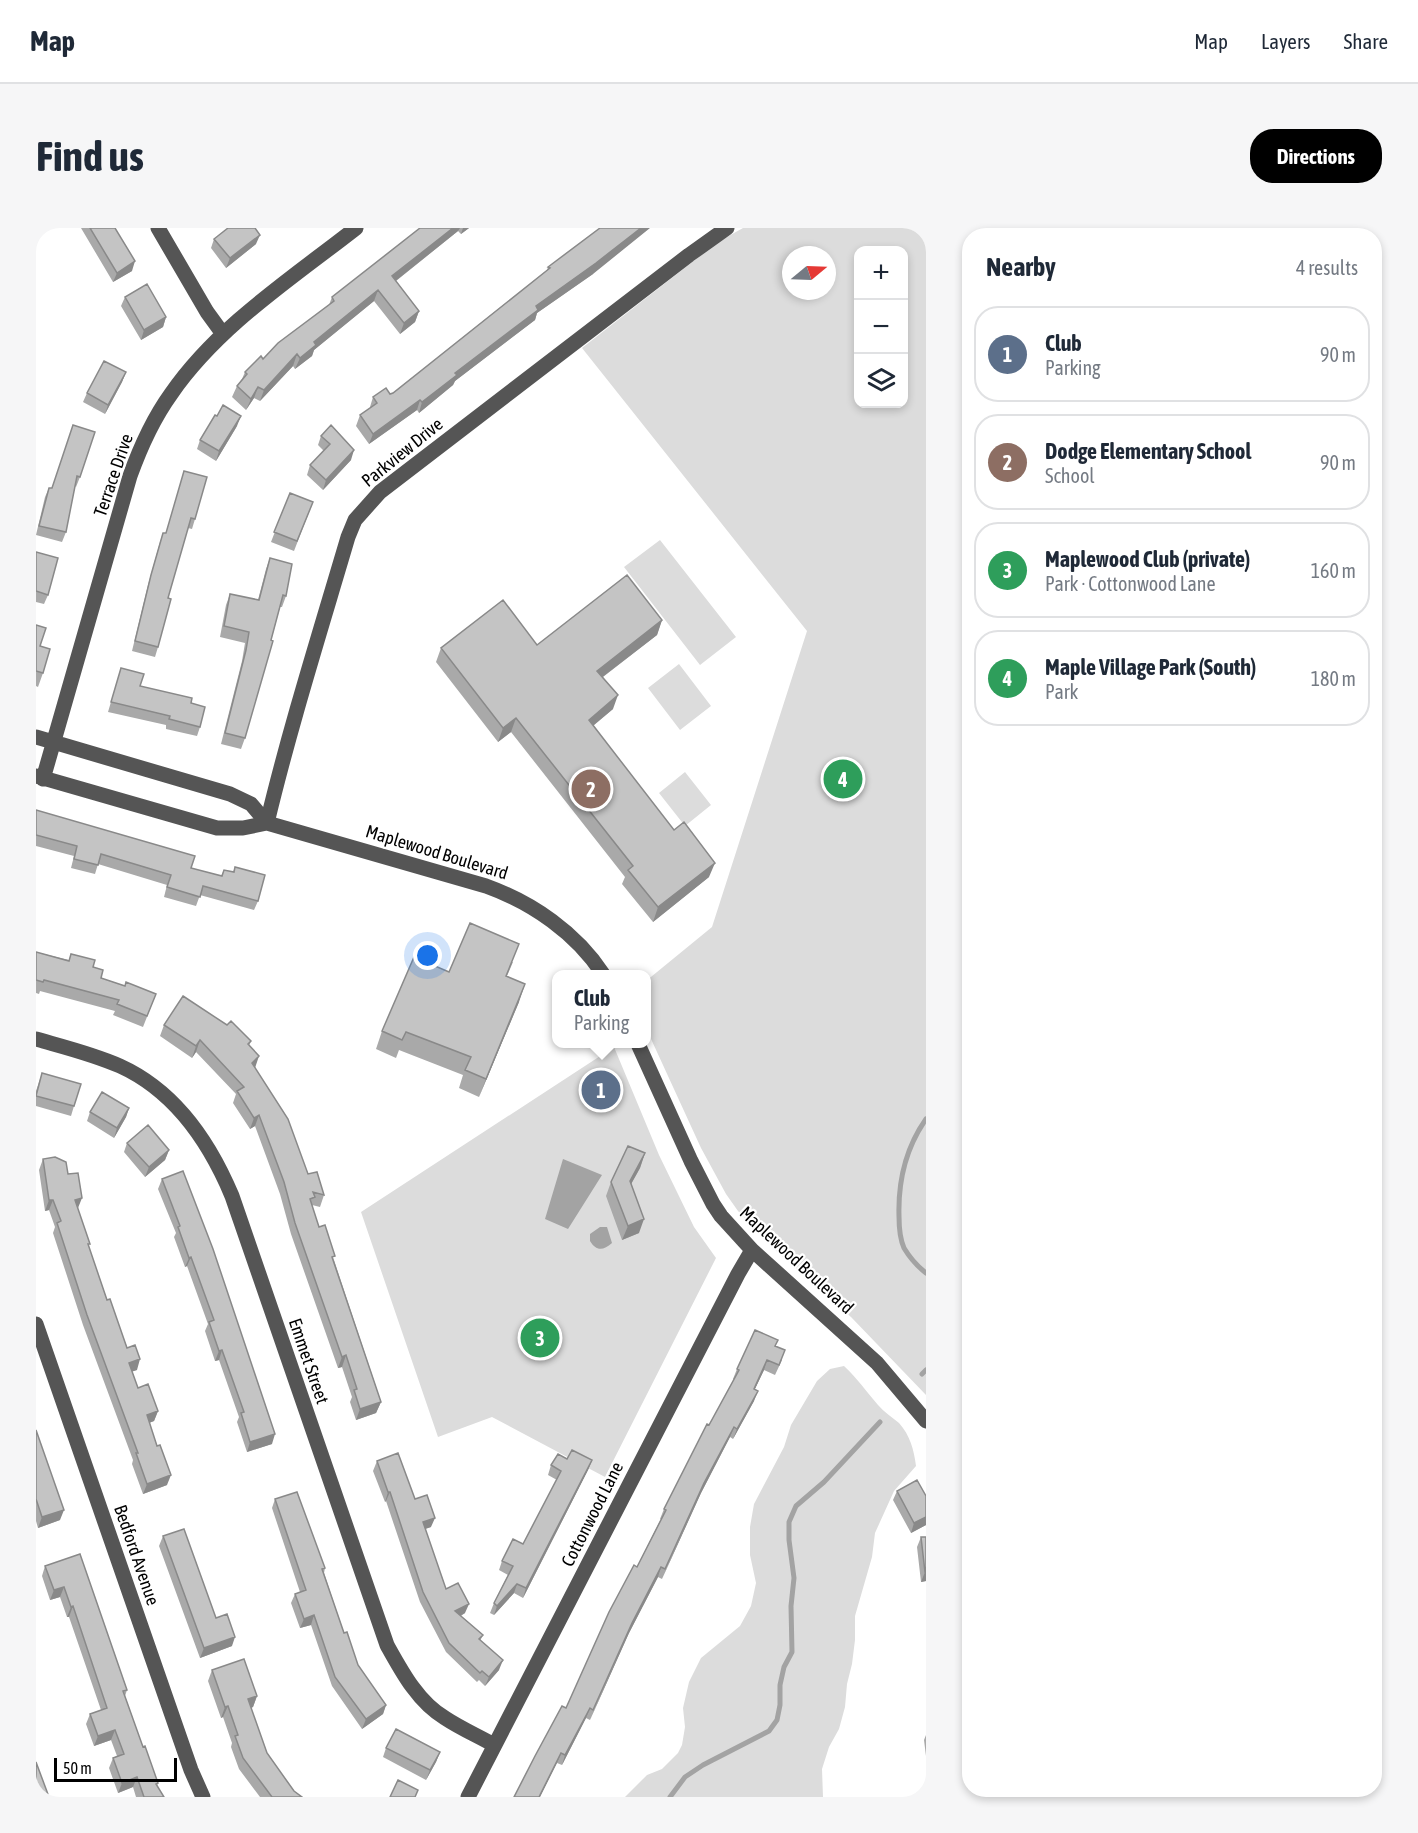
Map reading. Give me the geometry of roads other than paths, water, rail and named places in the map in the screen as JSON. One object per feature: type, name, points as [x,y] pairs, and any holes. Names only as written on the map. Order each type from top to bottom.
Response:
[{"type":"street","points":[[158,228],[207,312],[223,334]]},
{"type":"street","name":"Terrace Drive","points":[[39,777],[54,742],[130,476],[139,451],[170,394],[190,368],[223,334],[356,228]]},
{"type":"street","name":"Parkview Drive","points":[[267,823],[275,786],[348,537],[355,520],[380,492],[727,228]]},
{"type":"street","name":"Maplewood Boulevard","points":[[36,737],[230,794],[251,804],[267,823]]},
{"type":"street","name":"Maplewood Boulevard","points":[[39,777],[217,828],[243,828],[267,823],[486,886],[513,897],[550,920],[591,958],[599,970]]},
{"type":"street","name":"Emmet Street","points":[[36,1039],[98,1058],[135,1074],[172,1102],[206,1143],[232,1196],[387,1645],[410,1683],[443,1718],[494,1745]]},
{"type":"street","name":"Maplewood Boulevard","points":[[641,1048],[691,1161],[713,1204],[731,1228],[752,1250],[877,1363],[926,1421]]},
{"type":"street","name":"Cottonwood Lane","points":[[468,1797],[752,1250]]},
{"type":"street","name":"Bedford Avenue","points":[[36,1324],[191,1770],[203,1797]]},
{"type":"waterway","points":[[926,1119],[913,1142],[904,1166],[899,1216],[904,1248],[926,1273]]},
{"type":"waterway","points":[[922,1374],[926,1370]]},
{"type":"waterway","points":[[670,1797],[685,1777],[703,1765],[769,1731],[777,1720],[780,1685],[784,1667],[792,1652],[791,1606],[794,1578],[789,1522],[796,1506],[824,1482],[880,1422]]},
{"type":"place","name":"Maple Village Park (South)","points":[[843,779]]},
{"type":"place","name":"Dodge Elementary School","points":[[591,789]]},
{"type":"place","name":"Club","points":[[601,1090]]},
{"type":"place","name":"Maplewood Club (private)","points":[[540,1338]]}]
